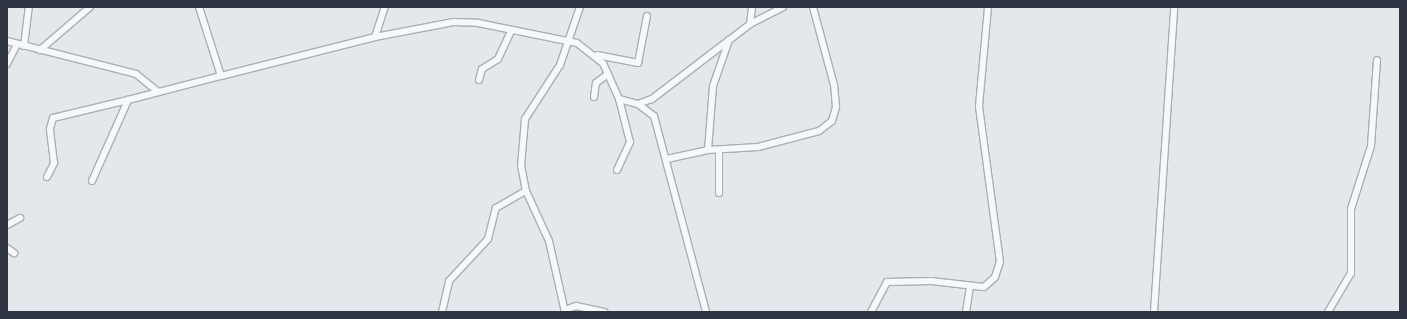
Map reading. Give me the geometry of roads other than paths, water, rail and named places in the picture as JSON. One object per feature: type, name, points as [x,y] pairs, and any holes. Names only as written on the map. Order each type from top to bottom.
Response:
[{"type":"street","points":[[24,46],[29,7]]},
{"type":"street","points":[[40,50],[90,7]]},
{"type":"street","points":[[199,7],[221,76]]},
{"type":"street","points":[[375,37],[385,7]]},
{"type":"street","points":[[580,7],[571,40],[560,65],[525,119],[521,166],[526,191],[549,240],[565,311],[576,306],[604,312]]},
{"type":"street","points":[[750,24],[752,7]]},
{"type":"street","points":[[638,104],[652,99],[750,24],[783,7]]},
{"type":"street","points":[[667,159],[708,150],[719,151],[758,147],[819,131],[832,121],[836,107],[834,85],[813,7]]},
{"type":"street","points":[[871,312],[887,282],[932,281],[984,287],[995,277],[1000,262],[979,106],[988,7]]},
{"type":"street","points":[[1154,312],[1174,7]]},
{"type":"street","points":[[47,177],[54,163],[50,129],[53,118],[375,37],[454,22],[571,40],[597,55],[638,64],[647,16]]},
{"type":"street","points":[[479,80],[482,69],[498,59],[511,30]]},
{"type":"street","points":[[708,150],[712,86],[729,40]]},
{"type":"street","points":[[7,41],[136,74],[158,92]]},
{"type":"street","points":[[7,64],[17,44]]},
{"type":"street","points":[[597,55],[608,74],[619,99],[630,142],[617,170]]},
{"type":"street","points":[[1328,312],[1352,273],[1351,209],[1370,152],[1377,60]]},
{"type":"street","points":[[594,97],[596,83],[608,74]]},
{"type":"street","points":[[619,99],[638,104],[654,116],[667,159],[679,220],[706,312]]},
{"type":"street","points":[[92,181],[128,100]]},
{"type":"street","points":[[719,151],[719,194]]},
{"type":"street","points":[[442,312],[449,281],[488,239],[496,208],[526,191]]},
{"type":"street","points":[[7,225],[20,218]]},
{"type":"street","points":[[7,248],[14,253]]},
{"type":"street","points":[[966,312],[970,286]]}]
